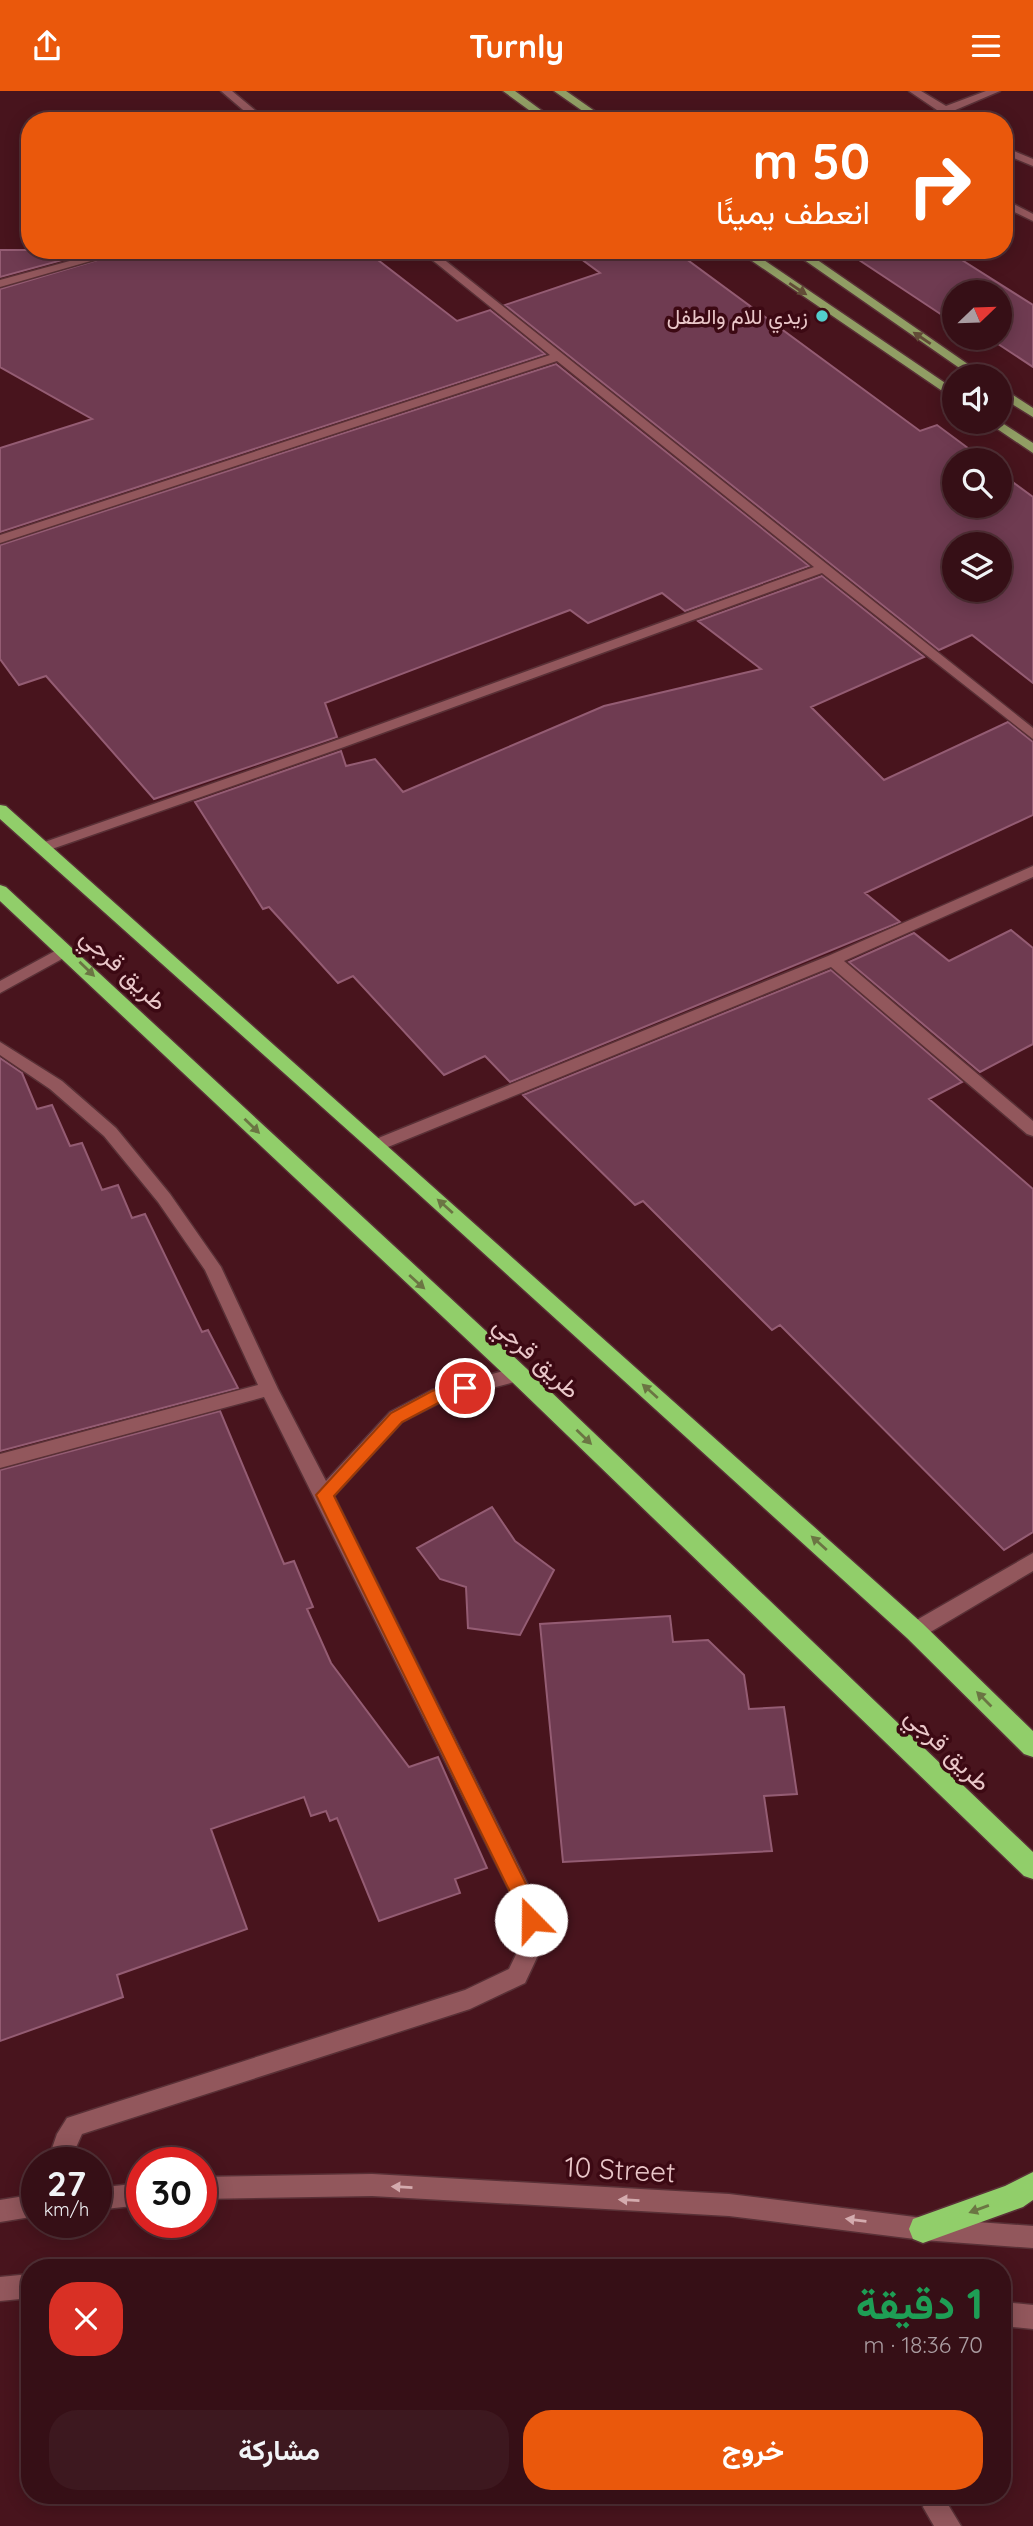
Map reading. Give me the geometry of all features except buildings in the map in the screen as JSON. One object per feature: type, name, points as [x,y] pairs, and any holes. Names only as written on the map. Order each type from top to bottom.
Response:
[{"type":"highway","name":"طريق قرجي","points":[[0,810],[377,1145],[915,1631],[1033,1747]]},
{"type":"highway","name":"طريق قرجي","points":[[0,891],[518,1374],[1025,1860]]},
{"type":"highway","points":[[1025,1860],[1033,1886]]},
{"type":"highway","points":[[923,2228],[1013,2197],[1033,2185]]},
{"type":"main road","points":[[508,91],[538,112]]},
{"type":"main road","points":[[559,91],[587,112]]},
{"type":"main road","points":[[754,259],[942,387]]},
{"type":"main road","points":[[807,259],[961,364]]},
{"type":"main road","points":[[1012,399],[1033,413]]},
{"type":"main road","points":[[1011,434],[1033,449]]},
{"type":"street","points":[[226,91],[252,112]]},
{"type":"street","points":[[914,91],[950,112]]},
{"type":"street","points":[[941,112],[995,91]]},
{"type":"street","points":[[1013,154],[1033,163]]},
{"type":"street","points":[[1013,207],[1033,218]]},
{"type":"street","points":[[0,284],[91,259]]},
{"type":"street","points":[[436,259],[1033,735]]},
{"type":"street","points":[[0,538],[560,356]]},
{"type":"street","points":[[44,847],[339,744],[824,568]]},
{"type":"street","points":[[377,1145],[833,960],[1033,871]]},
{"type":"street","points":[[0,988],[66,950]]},
{"type":"street","points":[[833,960],[1033,1130]]},
{"type":"street","points":[[0,1047],[56,1085],[110,1132],[164,1198],[212,1267],[269,1389],[527,1905],[536,1936],[517,1976],[470,1999],[75,2126],[63,2147]]},
{"type":"street","points":[[324,1495],[396,1417],[438,1395],[518,1374]]},
{"type":"street","points":[[0,1461],[269,1389]]},
{"type":"street","points":[[915,1631],[1033,1561]]},
{"type":"street","name":"10 Street","points":[[217,2188],[386,2186],[729,2205],[923,2228],[1033,2237]]},
{"type":"street","points":[[0,2211],[21,2208]]},
{"type":"street","points":[[0,2289],[21,2287]]},
{"type":"street","points":[[1011,2315],[1033,2317]]},
{"type":"place","name":"زيدي للام والطفل","points":[[822,316]]},
{"type":"route","points":[[465,1388],[438,1395],[396,1417],[324,1495],[527,1905],[531,1920]]}]
